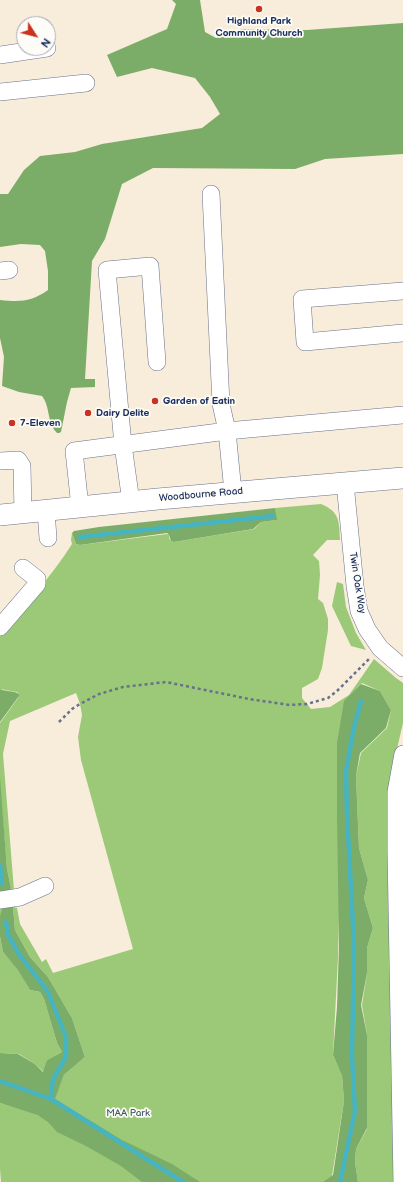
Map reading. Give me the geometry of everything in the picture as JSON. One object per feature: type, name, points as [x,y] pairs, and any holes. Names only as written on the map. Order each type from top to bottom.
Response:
[{"type":"main road","name":"Woodbourne Road","points":[[0,515],[233,492],[403,478]]},
{"type":"street","points":[[0,55],[16,53]]},
{"type":"street","points":[[0,92],[86,83]]},
{"type":"street","points":[[211,194],[221,404],[227,431],[233,492]]},
{"type":"street","points":[[130,502],[123,445],[107,270],[150,266],[157,362]]},
{"type":"street","points":[[403,291],[302,299],[305,342],[403,333]]},
{"type":"street","points":[[80,507],[74,451],[227,431],[403,415]]},
{"type":"street","points":[[0,461],[18,460],[22,466],[23,513]]},
{"type":"street","name":"Twin Oak Way","points":[[345,483],[355,586],[359,611],[367,629],[380,648],[403,668]]},
{"type":"street","points":[[46,511],[48,538]]},
{"type":"street","points":[[0,627],[37,584],[37,579],[23,568]]},
{"type":"street","points":[[402,1182],[401,1024],[396,852],[396,792],[403,754]]},
{"type":"street","points":[[0,900],[20,897],[45,886]]},
{"type":"path","points":[[59,722],[72,709],[99,694],[123,688],[166,682],[249,699],[290,705],[312,703],[328,698],[337,691],[380,648]]},
{"type":"green space","points":[[172,0],[200,0],[205,32],[216,38],[242,29],[307,30],[403,23],[403,154],[325,159],[295,169],[153,168],[122,184],[105,239],[92,261],[85,379],[95,379],[95,387],[71,388],[61,432],[57,433],[51,424],[47,405],[42,396],[19,392],[2,386],[4,357],[0,338],[0,300],[25,300],[42,294],[48,290],[48,271],[45,251],[40,245],[21,244],[0,247],[0,194],[8,194],[24,170],[40,156],[75,152],[102,144],[202,128],[220,114],[210,97],[195,78],[152,68],[117,77],[107,55],[167,29],[176,4]]},
{"type":"green space","name":"MAA Park","points":[[321,504],[332,510],[335,514],[339,522],[340,540],[327,540],[313,555],[319,561],[320,575],[318,599],[323,603],[328,619],[328,630],[322,668],[318,679],[302,688],[302,698],[311,709],[330,707],[349,695],[374,659],[403,683],[403,723],[390,779],[395,1182],[358,1182],[355,1162],[356,1149],[367,1129],[367,1035],[362,1005],[367,973],[367,948],[373,928],[364,898],[368,880],[359,848],[356,776],[361,753],[387,728],[391,710],[380,691],[362,683],[344,702],[338,957],[333,1055],[342,1076],[344,1101],[331,1182],[1,1182],[0,1103],[35,1114],[46,1120],[64,1075],[85,1057],[72,1018],[48,977],[30,957],[15,930],[13,907],[0,916],[0,908],[11,906],[17,908],[20,924],[42,962],[46,959],[53,973],[133,949],[81,760],[78,737],[82,715],[76,693],[10,721],[3,754],[14,890],[0,895],[11,888],[7,869],[0,786],[0,723],[18,698],[19,694],[17,692],[0,689],[0,632],[56,567],[72,544],[72,533],[76,544],[80,545],[167,534],[174,542],[254,529],[261,522],[276,520],[275,508]]},
{"type":"green space","points":[[275,508],[277,520],[261,522],[253,529],[174,542],[171,541],[167,533],[80,545],[76,544],[72,533],[74,531],[99,527]]},
{"type":"green space","points":[[337,582],[343,584],[346,607],[356,633],[366,650],[351,646],[332,606]]},
{"type":"green space","points":[[361,684],[380,691],[391,710],[386,728],[360,753],[356,776],[359,848],[368,880],[364,898],[373,928],[367,948],[367,973],[361,1005],[367,1035],[367,1128],[356,1149],[355,1162],[358,1182],[323,1182],[333,1175],[344,1101],[342,1076],[333,1055],[337,1007],[339,946],[337,743],[344,701]]},
{"type":"green space","points":[[0,689],[12,691],[19,694],[19,696],[0,722]]},
{"type":"green space","points":[[0,777],[7,869],[11,888],[7,892],[0,893]]},
{"type":"green space","points":[[13,907],[15,930],[30,957],[48,977],[72,1018],[85,1057],[64,1075],[55,1099],[122,1140],[172,1164],[200,1182],[142,1182],[121,1166],[86,1146],[57,1132],[48,1122],[37,1115],[0,1103],[0,1053],[18,1054],[35,1064],[43,1072],[47,1060],[62,1052],[57,1043],[44,999],[40,992],[30,990],[18,970],[3,952],[0,937],[0,916],[2,909]]},
{"type":"green space","points":[[0,937],[3,952],[18,969],[30,990],[40,992],[44,999],[57,1043],[62,1052],[47,1060],[44,1072],[35,1064],[19,1054],[0,1053]]},
{"type":"waterway","points":[[80,537],[273,516]]},
{"type":"waterway","points":[[340,1182],[355,1111],[352,1056],[354,944],[346,771],[354,727],[361,701]]},
{"type":"waterway","points":[[0,865],[2,884]]},
{"type":"waterway","points":[[6,922],[8,935],[19,954],[48,992],[66,1037],[66,1057],[53,1079],[51,1099]]},
{"type":"waterway","points":[[0,1081],[51,1099],[183,1182]]},
{"type":"place","name":"Highland Park Community Church","points":[[259,9]]},
{"type":"place","name":"Garden of Eatin","points":[[155,401]]},
{"type":"place","name":"Dairy Delite","points":[[88,413]]},
{"type":"place","name":"7-Eleven","points":[[12,423]]}]
